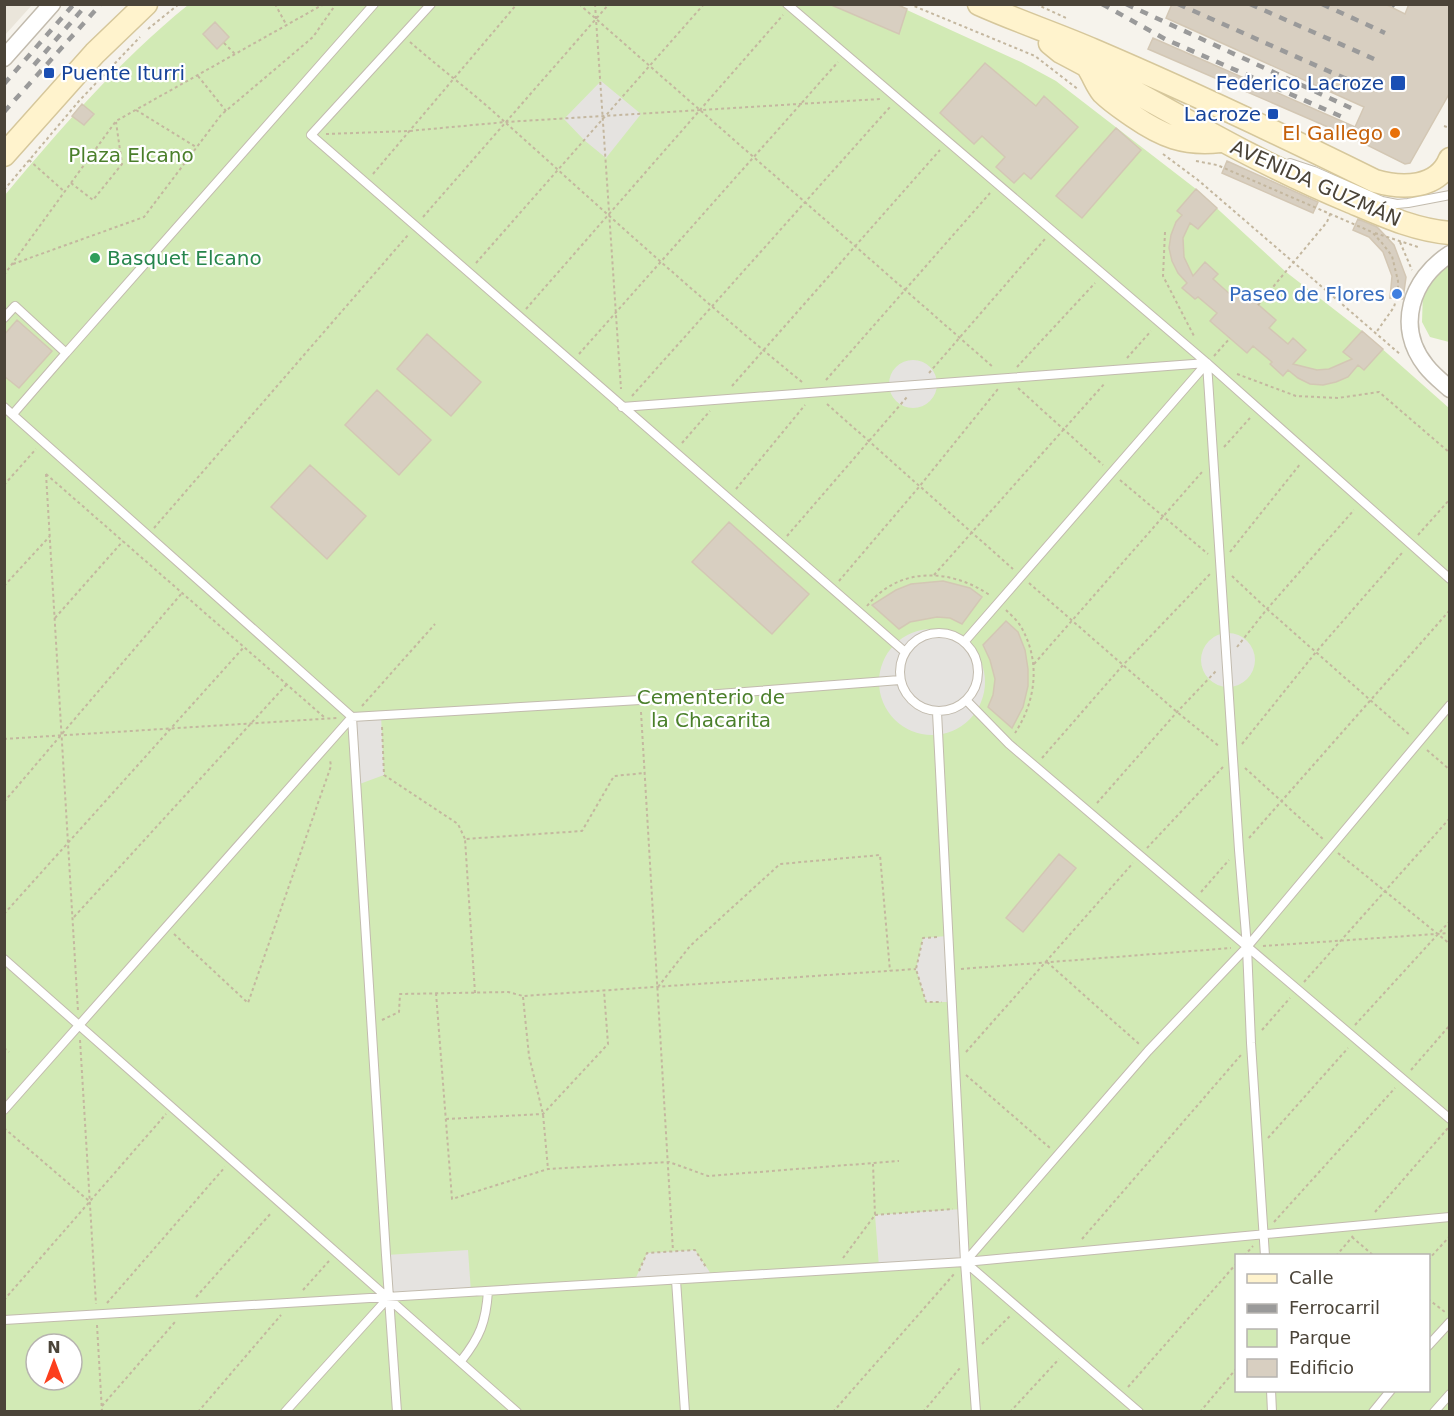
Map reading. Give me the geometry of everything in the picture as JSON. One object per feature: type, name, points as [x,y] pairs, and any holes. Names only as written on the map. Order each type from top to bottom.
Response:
[{"type":"main road","points":[[4,155],[95,53],[146,4]]},
{"type":"main road","name":"AVENIDA GUZMÁN","points":[[979,4],[1034,28],[1070,40],[1203,99],[1375,181],[1390,186],[1419,185],[1448,169]]},
{"type":"main road","name":"AVENIDA GUZMÁN","points":[[1034,28],[1061,52],[1088,66],[1139,108],[1221,140],[1324,191],[1401,222],[1449,232]]},
{"type":"main road","points":[[1139,108],[1148,93],[1159,90],[1203,99]]},
{"type":"street","points":[[4,58],[52,4]]},
{"type":"street","points":[[1449,254],[1426,273],[1414,296],[1410,322],[1417,351],[1426,366],[1449,389]]},
{"type":"lane","points":[[13,414],[374,4]]},
{"type":"lane","points":[[431,4],[311,135],[831,590],[905,652]]},
{"type":"lane","points":[[789,5],[1207,363],[1449,579]]},
{"type":"lane","points":[[1221,140],[1314,171],[1382,201],[1397,204],[1449,195]]},
{"type":"lane","points":[[4,318],[15,306],[66,353]]},
{"type":"lane","points":[[622,407],[1207,363]]},
{"type":"lane","points":[[1207,363],[1247,947],[1265,1254]]},
{"type":"lane","points":[[965,641],[1207,363]]},
{"type":"lane","points":[[4,407],[44,440],[352,717],[397,1412]]},
{"type":"lane","points":[[944,632],[965,641],[978,660],[978,682],[967,701],[953,710],[936,712],[913,702],[900,680],[900,666],[905,652],[921,637],[944,632]]},
{"type":"lane","points":[[4,1110],[352,717],[640,700],[900,680]]},
{"type":"lane","points":[[967,701],[1009,744],[1449,1119]]},
{"type":"lane","points":[[965,1262],[1148,1051],[1247,947],[1449,705]]},
{"type":"lane","points":[[936,712],[965,1262],[976,1412]]},
{"type":"lane","points":[[4,959],[517,1412]]},
{"type":"lane","points":[[4,1320],[965,1262],[1449,1217]]},
{"type":"lane","points":[[965,1262],[1139,1412]]},
{"type":"lane","points":[[676,1280],[685,1412]]},
{"type":"lane","points":[[461,1361],[482,1331],[487,1314],[488,1291]]},
{"type":"lane","points":[[285,1412],[388,1297]]},
{"type":"lane","points":[[1430,1344],[1449,1322]]},
{"type":"lane","points":[[1271,1392],[1272,1412]]},
{"type":"lane","points":[[1373,1412],[1389,1392]]},
{"type":"lane","points":[[1434,1412],[1449,1394]]},
{"type":"path","points":[[4,190],[80,101],[146,30],[179,4]]},
{"type":"path","points":[[275,4],[287,26]]},
{"type":"path","points":[[310,4],[313,10]]},
{"type":"path","points":[[4,275],[116,121],[324,4]]},
{"type":"path","points":[[13,264],[144,217],[226,111],[313,38],[336,4]]},
{"type":"path","points":[[365,183],[517,4]]},
{"type":"path","points":[[595,4],[622,407]]},
{"type":"path","points":[[148,534],[609,4]]},
{"type":"path","points":[[468,272],[704,4]]},
{"type":"path","points":[[909,4],[1035,56],[1082,92]]},
{"type":"path","points":[[519,317],[700,111],[789,5]]},
{"type":"path","points":[[402,35],[506,122],[558,171],[815,393],[1123,665],[1233,756],[1331,847],[1449,944]]},
{"type":"path","points":[[224,43],[236,55]]},
{"type":"path","points":[[571,363],[846,53]]},
{"type":"path","points":[[198,76],[226,111]]},
{"type":"path","points":[[311,135],[409,131],[506,122],[898,98]]},
{"type":"path","points":[[622,407],[898,98]]},
{"type":"path","points":[[136,110],[196,147]]},
{"type":"path","points":[[71,183],[93,200],[122,164],[116,121]]},
{"type":"path","points":[[1444,126],[1449,128]]},
{"type":"path","points":[[674,453],[948,141]]},
{"type":"path","points":[[1155,148],[1198,180],[1401,356]]},
{"type":"path","points":[[1164,155],[1174,157]]},
{"type":"path","points":[[29,160],[65,192]]},
{"type":"path","points":[[1196,161],[1217,165],[1372,232],[1392,256],[1398,281],[1394,307],[1375,334]]},
{"type":"path","points":[[727,499],[815,393],[998,184]]},
{"type":"path","points":[[1258,305],[1327,222],[1332,211],[1324,191]]},
{"type":"path","points":[[1165,232],[1163,276],[1184,313],[1207,363],[1296,396],[1338,398],[1379,392],[1449,453]]},
{"type":"path","points":[[1400,242],[1411,267],[1414,296]]},
{"type":"path","points":[[831,590],[919,487],[1007,378],[1103,274]]},
{"type":"path","points":[[934,575],[1159,322]]},
{"type":"path","points":[[1207,363],[1230,338]]},
{"type":"path","points":[[1034,664],[1258,409]]},
{"type":"path","points":[[4,485],[44,440]]},
{"type":"path","points":[[1035,766],[1123,665],[1220,564],[1309,454]]},
{"type":"path","points":[[102,1412],[46,474],[326,718]]},
{"type":"path","points":[[1058,1155],[954,1064],[1140,855],[1233,756],[1316,652],[1449,499]]},
{"type":"path","points":[[4,586],[50,536]]},
{"type":"path","points":[[55,619],[123,541]]},
{"type":"path","points":[[4,802],[182,593]]},
{"type":"path","points":[[1193,900],[1449,609]]},
{"type":"path","points":[[4,739],[352,717],[435,624]]},
{"type":"path","points":[[4,915],[244,647]]},
{"type":"path","points":[[73,918],[286,684]]},
{"type":"path","points":[[640,700],[673,1251]]},
{"type":"path","points":[[381,715],[384,775],[458,824],[465,839],[475,994]]},
{"type":"path","points":[[166,926],[248,1003],[331,766],[327,745]]},
{"type":"path","points":[[465,839],[582,831],[614,776],[645,773]]},
{"type":"path","points":[[1070,1252],[1297,989],[1449,818]]},
{"type":"path","points":[[658,987],[690,946],[780,864],[880,855],[890,971]]},
{"type":"path","points":[[1348,1032],[1449,921]]},
{"type":"path","points":[[949,970],[1449,933]]},
{"type":"path","points":[[947,936],[923,938],[916,969],[926,1002],[951,1002]]},
{"type":"path","points":[[1047,962],[1148,1051]]},
{"type":"path","points":[[372,1026],[399,1012],[400,994],[508,992],[523,996],[916,969]]},
{"type":"path","points":[[446,1119],[543,1114],[608,1044],[604,991]]},
{"type":"path","points":[[436,993],[452,1199],[548,1169],[669,1162],[708,1176],[899,1161]]},
{"type":"path","points":[[523,996],[529,1056],[543,1114],[548,1169]]},
{"type":"path","points":[[1247,1254],[1449,1025]]},
{"type":"path","points":[[1258,1150],[1356,1039]]},
{"type":"path","points":[[4,1048],[9,1052]]},
{"type":"path","points":[[4,1300],[171,1108]]},
{"type":"path","points":[[1338,1254],[1449,1126]]},
{"type":"path","points":[[4,1128],[90,1201]]},
{"type":"path","points":[[97,1315],[231,1160]]},
{"type":"path","points":[[834,1270],[875,1215],[873,1163]]},
{"type":"path","points":[[875,1215],[962,1209]]},
{"type":"path","points":[[1430,1258],[1449,1236]]},
{"type":"path","points":[[1352,1237],[1372,1254]]},
{"type":"path","points":[[634,1282],[647,1253],[673,1251],[695,1250],[713,1277]]},
{"type":"path","points":[[198,1412],[337,1252]]},
{"type":"path","points":[[833,1412],[965,1262]]},
{"type":"path","points":[[1120,1395],[1235,1265]]},
{"type":"path","points":[[1430,1301],[1449,1316]]},
{"type":"path","points":[[1010,1412],[1067,1350]]},
{"type":"path","points":[[1200,1412],[1235,1370]]},
{"type":"shaded area","points":[[4,5],[32,5],[5,35]]},
{"type":"shaded area","points":[[601,81],[641,114],[606,158],[564,119]]},
{"type":"shaded area","points":[[908,360],[918,360],[930,367],[937,379],[937,389],[930,401],[918,408],[908,408],[893,397],[889,389],[889,379],[900,364]]},
{"type":"shaded area","points":[[932,629],[952,633],[970,644],[981,662],[985,682],[981,702],[970,720],[952,731],[932,735],[912,731],[894,720],[883,702],[879,682],[883,662],[894,644],[912,633]]},
{"type":"shaded area","points":[[1228,633],[1238,635],[1247,641],[1253,650],[1255,660],[1253,670],[1247,679],[1238,685],[1228,687],[1218,685],[1209,679],[1203,670],[1201,660],[1203,650],[1209,641],[1218,635]]},
{"type":"shaded area","points":[[381,715],[384,775],[357,785],[354,719]]},
{"type":"shaded area","points":[[947,936],[951,1002],[926,1002],[916,969],[923,938]]},
{"type":"shaded area","points":[[962,1209],[965,1262],[879,1267],[875,1215]]},
{"type":"shaded area","points":[[468,1250],[471,1292],[389,1297],[386,1255]]},
{"type":"shaded area","points":[[695,1250],[713,1277],[634,1282],[647,1253]]},
{"type":"green space","name":"Cementerio de la Chacarita","points":[[188,5],[896,5],[1021,62],[1056,81],[1196,189],[1286,272],[1362,331],[1449,408],[1449,1411],[5,1412],[5,195],[48,144],[115,72]]},
{"type":"green space","points":[[1449,262],[1449,342],[1430,337],[1422,322],[1423,291],[1430,275]]},
{"type":"building","points":[[829,4],[896,4],[907,9],[899,34]]},
{"type":"building","points":[[1172,4],[1385,4],[1405,14],[1409,4],[1449,4],[1449,94],[1410,163],[1405,164],[1351,137],[1148,49],[1153,38],[1355,127],[1364,107],[1166,18]]},
{"type":"building","points":[[215,22],[229,37],[217,49],[203,34]]},
{"type":"building","points":[[985,63],[1036,106],[1044,96],[1078,127],[1031,179],[1024,173],[1014,183],[996,167],[1005,157],[982,136],[974,144],[940,113]]},
{"type":"building","points":[[82,104],[94,114],[84,125],[72,116]]},
{"type":"building","points":[[1116,128],[1141,150],[1082,218],[1056,196]]},
{"type":"building","points":[[1227,161],[1318,202],[1313,213],[1222,173]]},
{"type":"building","points":[[1196,189],[1217,208],[1198,229],[1190,223],[1183,238],[1184,257],[1193,276],[1205,262],[1218,274],[1213,279],[1232,296],[1239,288],[1276,320],[1269,328],[1288,344],[1293,338],[1306,350],[1293,364],[1317,370],[1329,369],[1352,359],[1343,352],[1362,331],[1383,349],[1364,370],[1358,365],[1348,377],[1323,385],[1310,384],[1288,370],[1283,376],[1270,364],[1272,362],[1253,346],[1247,353],[1210,321],[1217,313],[1198,297],[1195,299],[1182,288],[1187,283],[1178,273],[1169,248],[1176,222],[1182,215],[1177,211]]},
{"type":"building","points":[[1358,219],[1377,227],[1394,245],[1406,277],[1403,299],[1390,298],[1392,276],[1383,252],[1369,237],[1353,230]]},
{"type":"building","points":[[17,320],[52,351],[19,388],[4,376],[4,335]]},
{"type":"building","points":[[427,334],[481,382],[451,416],[397,369]]},
{"type":"building","points":[[377,390],[431,440],[399,475],[345,425]]},
{"type":"building","points":[[310,465],[366,516],[327,559],[271,507]]},
{"type":"building","points":[[729,522],[809,594],[772,634],[692,562]]},
{"type":"building","points":[[943,581],[970,588],[982,597],[962,624],[950,618],[937,617],[910,622],[899,629],[872,605],[896,590],[911,584]]},
{"type":"building","points":[[1006,621],[1018,632],[1025,650],[1028,669],[1028,686],[1023,707],[1012,728],[988,707],[993,695],[995,679],[983,645]]},
{"type":"building","points":[[1059,854],[1076,868],[1023,932],[1006,918]]},
{"type":"railway","points":[[4,84],[74,4]]},
{"type":"railway","points":[[34,65],[87,4]]},
{"type":"railway","points":[[4,112],[101,4]]},
{"type":"railway","points":[[1102,4],[1165,39],[1347,119]]},
{"type":"railway","points":[[1126,4],[1351,108]]},
{"type":"railway","points":[[1178,4],[1362,86]]},
{"type":"railway","points":[[1250,4],[1374,59]]},
{"type":"railway","points":[[1322,4],[1385,33]]},
{"type":"place","name":"Puente Iturri","points":[[49,73]]},
{"type":"place","name":"Federico Lacroze","points":[[1398,83]]},
{"type":"place","name":"Lacroze","points":[[1273,114]]},
{"type":"place","name":"El Gallego","points":[[1395,133]]},
{"type":"place","name":"Basquet Elcano","points":[[95,258]]},
{"type":"place","name":"Paseo de Flores","points":[[1397,294]]},
{"type":"park label","name":"Plaza Elcano","points":[[131,155]]}]
